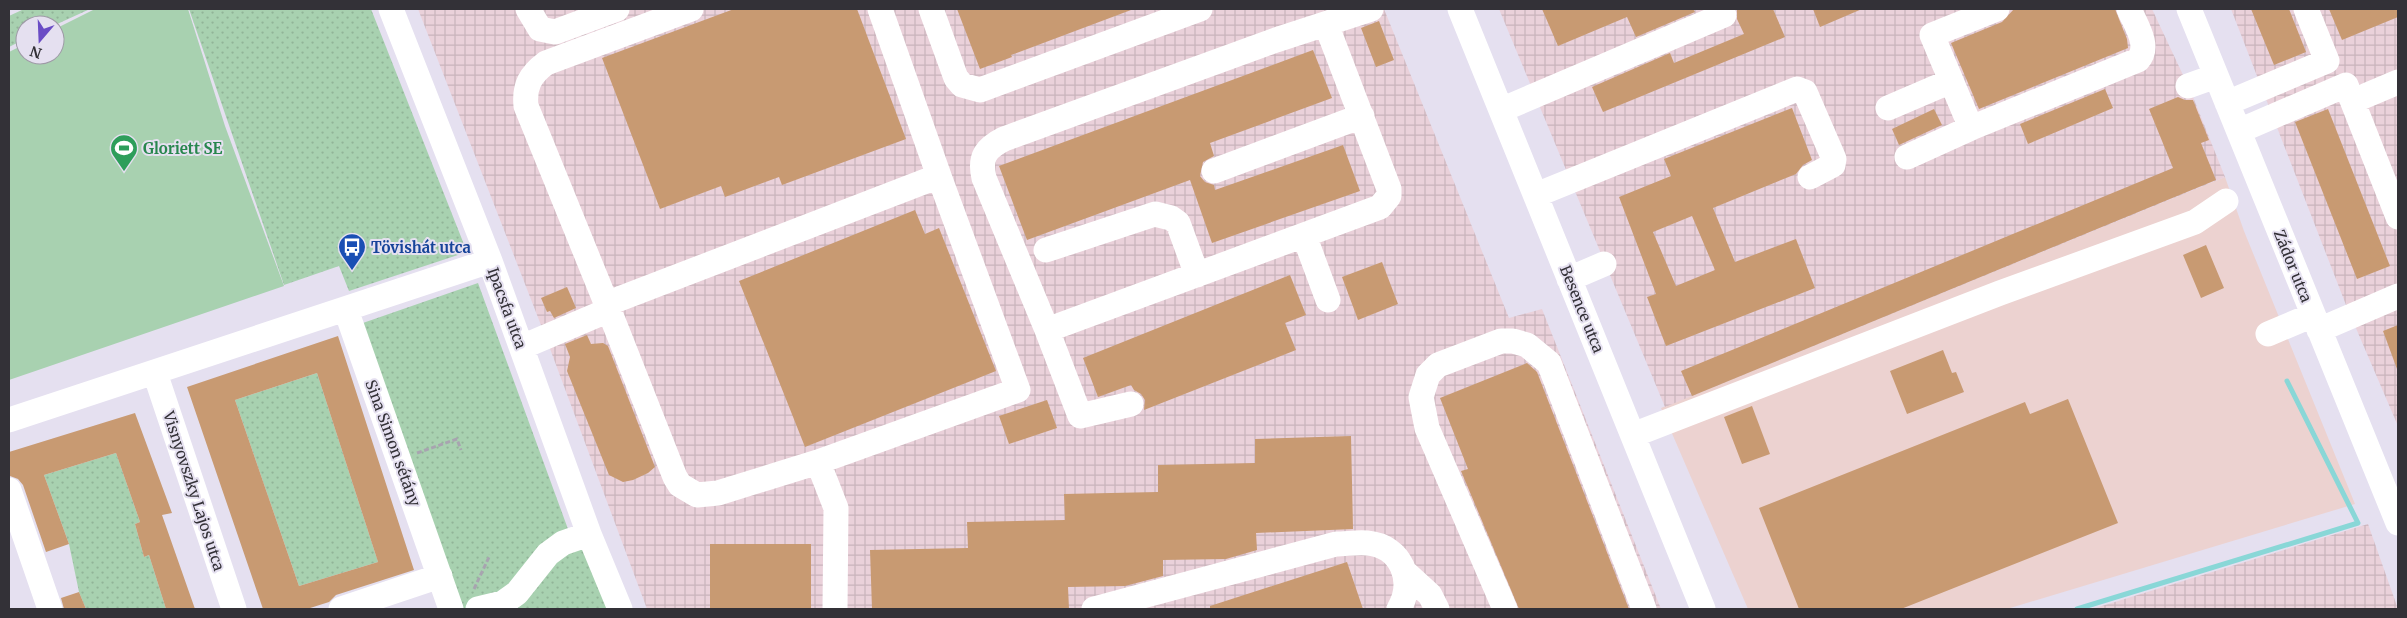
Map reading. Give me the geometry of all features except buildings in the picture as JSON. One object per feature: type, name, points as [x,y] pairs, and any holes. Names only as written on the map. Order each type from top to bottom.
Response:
[{"type":"street","name":"Ipacsfa utca","points":[[391,9],[490,261],[589,534],[620,609]]},
{"type":"street","points":[[528,9],[540,28],[555,32],[617,9]]},
{"type":"street","points":[[690,9],[546,63],[538,69],[526,86],[526,106],[680,485],[697,495],[718,493],[818,462],[1018,390],[880,9]]},
{"type":"street","points":[[932,9],[956,78],[962,85],[980,90],[1200,9]]},
{"type":"street","points":[[1131,404],[1080,416],[1047,330],[984,178],[981,168],[986,152],[990,146],[1004,139],[1229,57],[1371,9]]},
{"type":"street","name":"Besence utca","points":[[1460,9],[1703,609]]},
{"type":"street","points":[[1971,128],[1932,35],[1997,9]]},
{"type":"street","points":[[1907,157],[1971,128],[2138,60],[2142,55],[2143,44],[2129,9]]},
{"type":"street","name":"Zádor utca","points":[[2190,9],[2398,523]]},
{"type":"street","points":[[2227,103],[2327,60],[2306,9]]},
{"type":"street","points":[[1501,110],[1724,15]]},
{"type":"street","points":[[1047,330],[1380,207],[1389,196],[1389,189],[1326,24]]},
{"type":"street","points":[[2188,86],[2216,76]]},
{"type":"street","points":[[1888,108],[1951,81]]},
{"type":"street","points":[[2353,102],[2398,82]]},
{"type":"street","points":[[2239,131],[2346,85],[2395,202]]},
{"type":"street","points":[[1536,195],[1797,89],[1805,92],[1834,159],[1832,165],[1810,177]]},
{"type":"street","points":[[1214,172],[1362,116]]},
{"type":"street","points":[[522,347],[608,307],[939,176]]},
{"type":"street","points":[[1633,435],[2000,292],[2195,222],[2226,201]]},
{"type":"street","points":[[1046,250],[1155,214],[1171,218],[1178,223],[1197,275]]},
{"type":"street","points":[[1304,235],[1328,300]]},
{"type":"street","points":[[9,420],[490,261]]},
{"type":"street","points":[[1569,279],[1604,264]]},
{"type":"street","points":[[2268,334],[2316,323],[2398,296]]},
{"type":"street","name":"Sina Simon sétány","points":[[346,310],[451,609]]},
{"type":"street","points":[[1505,609],[1427,428],[1421,397],[1428,374],[1438,365],[1501,341],[1527,344],[1549,363],[1644,609]]},
{"type":"street","name":"Visnyovszky Lajos utca","points":[[155,373],[234,609]]},
{"type":"street","points":[[818,462],[836,508],[835,609]]},
{"type":"street","points":[[9,490],[50,609]]},
{"type":"street","points":[[475,602],[504,603],[517,593],[548,554],[563,543],[589,534]]},
{"type":"street","points":[[1094,609],[1164,600],[1336,544],[1367,543],[1383,547],[1402,565],[1406,574],[1407,588],[1399,609]]},
{"type":"street","points":[[1406,574],[1430,596],[1437,609]]},
{"type":"street","points":[[340,609],[440,576]]},
{"type":"path","points":[[399,459],[457,438],[461,450]]},
{"type":"path","points":[[475,602],[490,555]]},
{"type":"shaded area","points":[[418,9],[1384,9],[1509,318],[1542,309],[1661,609],[647,609],[546,338]]},
{"type":"shaded area","points":[[1499,9],[2152,9],[2191,92],[2225,177],[1665,407]]},
{"type":"shaded area","points":[[2231,9],[2398,9],[2398,426],[2346,305]]},
{"type":"shaded area","points":[[2225,177],[2244,231],[2355,504],[2007,609],[1748,609],[1661,408]]},
{"type":"shaded area","points":[[2368,524],[2398,609],[2092,609]]},
{"type":"green space","points":[[24,9],[90,9],[65,20],[65,15],[15,15],[15,44],[9,47],[9,16]]},
{"type":"green space","name":"Gloriett SE","points":[[95,9],[188,9],[225,126],[284,286],[9,380],[9,52],[15,49],[15,65],[65,65],[65,24]]},
{"type":"green space","points":[[189,9],[371,9],[467,252],[349,291],[339,266],[284,285]]},
{"type":"green space","points":[[478,283],[572,540],[589,534],[620,609],[451,609],[360,324]]},
{"type":"green space","points":[[317,373],[378,562],[299,586],[235,400]]},
{"type":"green space","points":[[116,453],[140,522],[135,524],[144,557],[149,555],[166,609],[86,609],[79,592],[69,544],[44,475]]},
{"type":"waterway","points":[[2077,609],[2358,523],[2287,381]]},
{"type":"place","name":"Gloriett SE","points":[[124,172]]},
{"type":"place","name":"Tövishát utca","points":[[352,271]]}]
